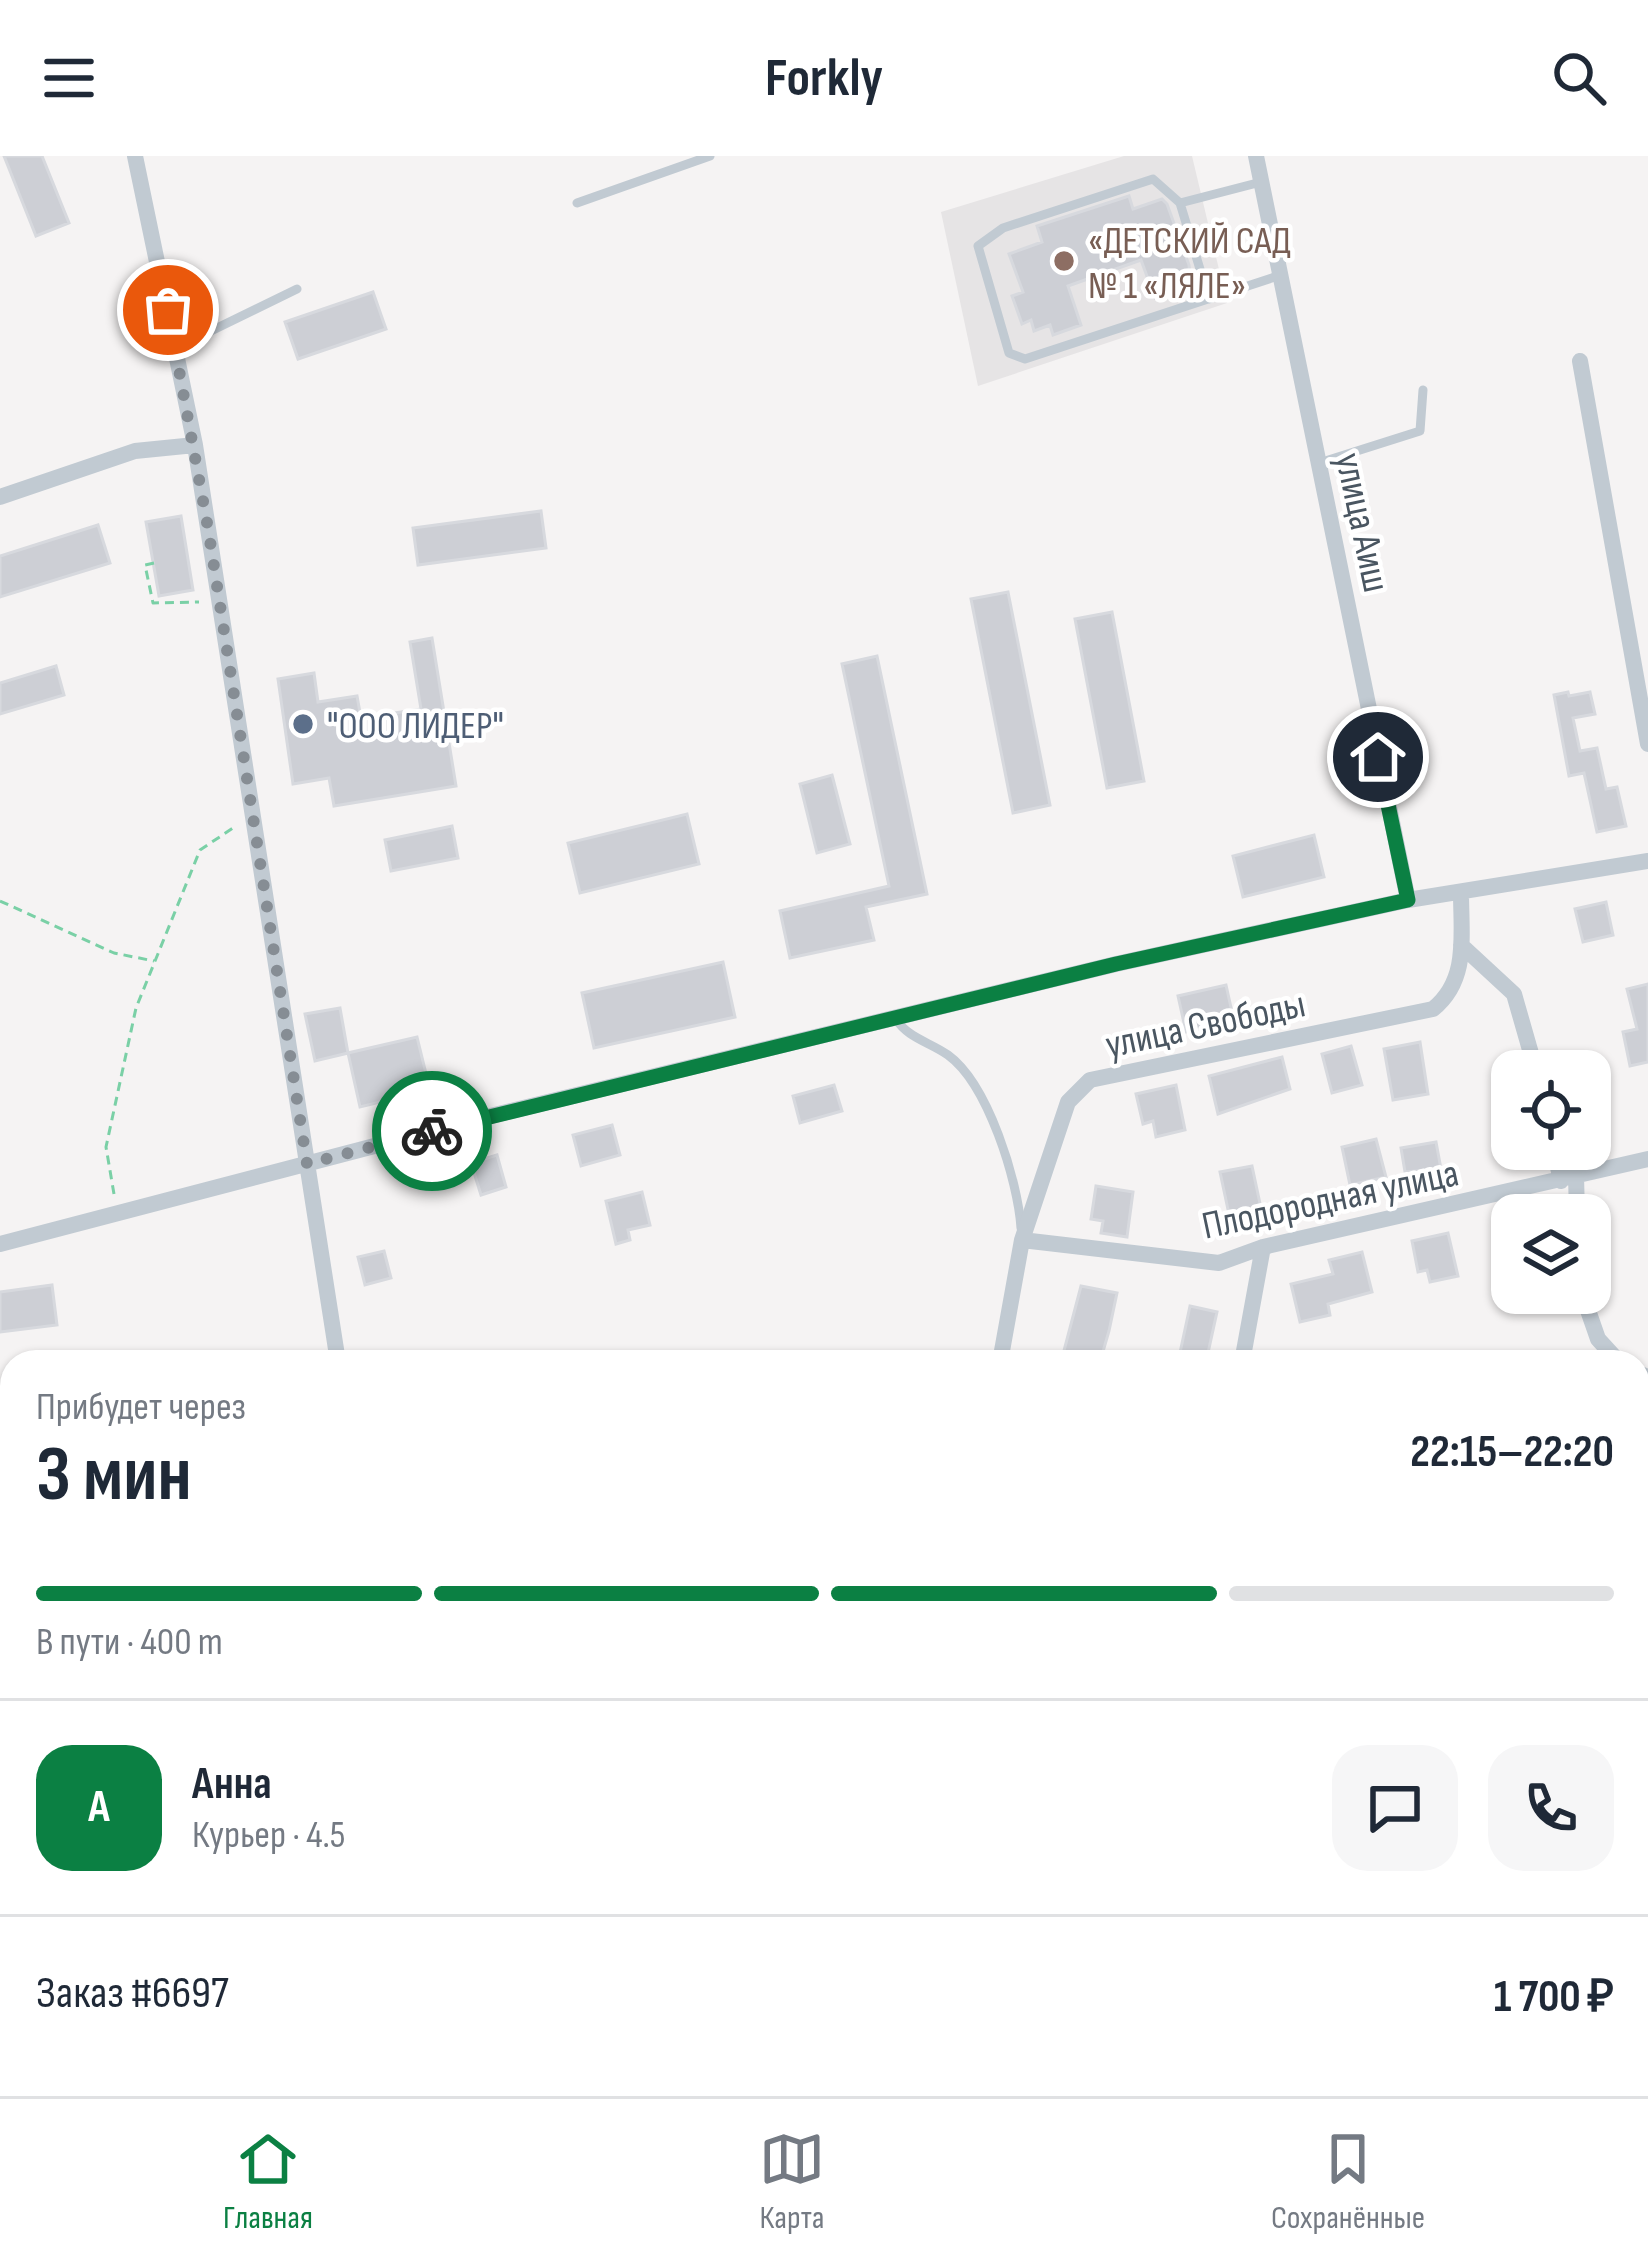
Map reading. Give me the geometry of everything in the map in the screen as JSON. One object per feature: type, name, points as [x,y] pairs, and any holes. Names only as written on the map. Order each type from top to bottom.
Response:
[{"type":"street","points":[[135,156],[195,446],[336,1350]]},
{"type":"street","name":"улица Аиш","points":[[1256,156],[1408,900]]},
{"type":"street","points":[[1580,361],[1648,744]]},
{"type":"street","points":[[0,497],[135,451],[195,446]]},
{"type":"street","points":[[0,1244],[896,1018],[1408,900],[1648,861]]},
{"type":"street","name":"улица Свободы","points":[[1002,1350],[1022,1240],[1068,1102],[1090,1080],[1433,1010],[1450,995],[1461,945],[1461,892]]},
{"type":"street","points":[[1461,945],[1514,994],[1530,1050]]},
{"type":"street","name":"Плодородная улица","points":[[1022,1240],[1219,1263],[1263,1247],[1648,1160]]},
{"type":"street","points":[[1565,1170],[1572,1194]]},
{"type":"street","points":[[1244,1350],[1263,1247]]},
{"type":"street","points":[[1589,1314],[1608,1350]]},
{"type":"lane","points":[[577,202],[710,156]]},
{"type":"lane","points":[[1210,299],[1180,203],[1154,179],[1003,229],[978,246],[1009,352],[1025,359],[1210,299],[1280,275]]},
{"type":"lane","points":[[1180,203],[1262,182]]},
{"type":"lane","points":[[176,348],[297,289]]},
{"type":"lane","points":[[1319,464],[1420,431],[1423,390]]},
{"type":"lane","points":[[896,1018],[905,1033],[952,1058],[979,1099],[1009,1160],[1022,1240]]},
{"type":"path","points":[[154,563],[145,565],[153,603],[219,599]]},
{"type":"path","points":[[117,1214],[106,1147],[136,1009],[200,850],[253,814]]},
{"type":"path","points":[[0,901],[114,953],[155,961]]},
{"type":"shaded area","points":[[1124,156],[1192,156],[1227,303],[978,386],[941,212]]},
{"type":"building","points":[[4,156],[42,156],[69,223],[36,236]]},
{"type":"building","name":"«ДЕТСКИЙ САД № 1 «ЛЯЛЕ»","points":[[1129,196],[1133,209],[1162,199],[1167,204],[1189,265],[1190,275],[1176,280],[1179,290],[1155,298],[1141,260],[1068,286],[1081,325],[1053,335],[1050,325],[1034,331],[1031,320],[1022,324],[1012,296],[1023,292],[1009,254],[1042,242],[1037,226]]},
{"type":"building","points":[[373,292],[386,329],[298,359],[285,322]]},
{"type":"building","points":[[541,511],[546,548],[418,565],[413,528]]},
{"type":"building","points":[[181,516],[193,590],[159,596],[146,522]]},
{"type":"building","points":[[98,525],[110,563],[0,597],[0,556]]},
{"type":"building","points":[[1008,592],[1050,805],[1013,813],[971,599]]},
{"type":"building","points":[[1112,612],[1144,781],[1107,788],[1075,619]]},
{"type":"building","points":[[432,638],[456,786],[334,806],[329,778],[293,784],[278,679],[314,673],[318,702],[357,696],[361,718],[421,709],[410,642]]},
{"type":"building","points":[[877,656],[927,894],[866,907],[874,940],[790,958],[780,911],[889,886],[842,664]]},
{"type":"building","points":[[56,666],[64,695],[0,714],[0,683]]},
{"type":"building","points":[[1568,692],[1569,696],[1590,692],[1595,714],[1573,718],[1580,751],[1597,748],[1606,789],[1617,787],[1626,826],[1597,832],[1584,773],[1569,776],[1554,695]]},
{"type":"building","points":[[832,775],[850,844],[817,853],[800,784]]},
{"type":"building","points":[[687,814],[699,864],[580,893],[568,843]]},
{"type":"building","points":[[452,826],[458,858],[391,871],[385,840]]},
{"type":"building","points":[[1314,835],[1324,877],[1243,897],[1233,856]]},
{"type":"building","points":[[1606,902],[1613,935],[1583,942],[1575,909]]},
{"type":"building","points":[[723,962],[735,1017],[594,1048],[582,993]]},
{"type":"building","points":[[1648,984],[1648,1062],[1630,1066],[1623,1032],[1637,1029],[1627,989]]},
{"type":"building","points":[[1226,985],[1234,1021],[1186,1032],[1178,996]]},
{"type":"building","points":[[340,1008],[348,1053],[315,1061],[305,1014]]},
{"type":"building","points":[[417,1037],[430,1090],[360,1107],[348,1053]]},
{"type":"building","points":[[1420,1042],[1428,1094],[1393,1100],[1384,1049]]},
{"type":"building","points":[[1351,1046],[1362,1085],[1332,1093],[1322,1054]]},
{"type":"building","points":[[1282,1057],[1290,1089],[1218,1114],[1209,1076]]},
{"type":"building","points":[[834,1085],[842,1111],[800,1123],[793,1096]]},
{"type":"building","points":[[1176,1085],[1185,1130],[1156,1137],[1153,1121],[1143,1124],[1136,1094]]},
{"type":"building","points":[[612,1125],[620,1155],[581,1166],[573,1135]]},
{"type":"building","points":[[1376,1139],[1386,1177],[1350,1185],[1342,1147]]},
{"type":"building","points":[[1436,1142],[1441,1169],[1405,1172],[1401,1148]]},
{"type":"building","points":[[497,1155],[506,1187],[481,1195],[471,1163]]},
{"type":"building","points":[[1252,1166],[1262,1213],[1230,1219],[1220,1172]]},
{"type":"building","points":[[1096,1186],[1133,1192],[1127,1237],[1101,1233],[1103,1221],[1091,1219]]},
{"type":"building","points":[[642,1192],[650,1225],[628,1230],[630,1240],[616,1244],[606,1201]]},
{"type":"building","points":[[1448,1233],[1458,1276],[1430,1282],[1427,1270],[1418,1272],[1412,1241]]},
{"type":"building","points":[[384,1251],[391,1278],[365,1285],[358,1257]]},
{"type":"building","points":[[1362,1252],[1372,1292],[1328,1304],[1330,1315],[1300,1322],[1291,1284],[1333,1274],[1329,1260]]},
{"type":"building","points":[[52,1285],[57,1325],[0,1332],[0,1292]]},
{"type":"building","points":[[1081,1286],[1117,1293],[1103,1350],[1064,1350]]},
{"type":"building","points":[[1190,1306],[1217,1312],[1209,1350],[1181,1350]]},
{"type":"way so far","points":[[168,310],[195,446],[307,1164],[432,1131]]},
{"type":"place","name":"«ДЕТСКИЙ САД № 1 «ЛЯЛЕ»","points":[[1064,261]]},
{"type":"place","name":"\"ООО ЛИДЕР\"","points":[[303,724]]},
{"type":"route","points":[[432,1131],[1116,964],[1408,900],[1378,757]]}]
